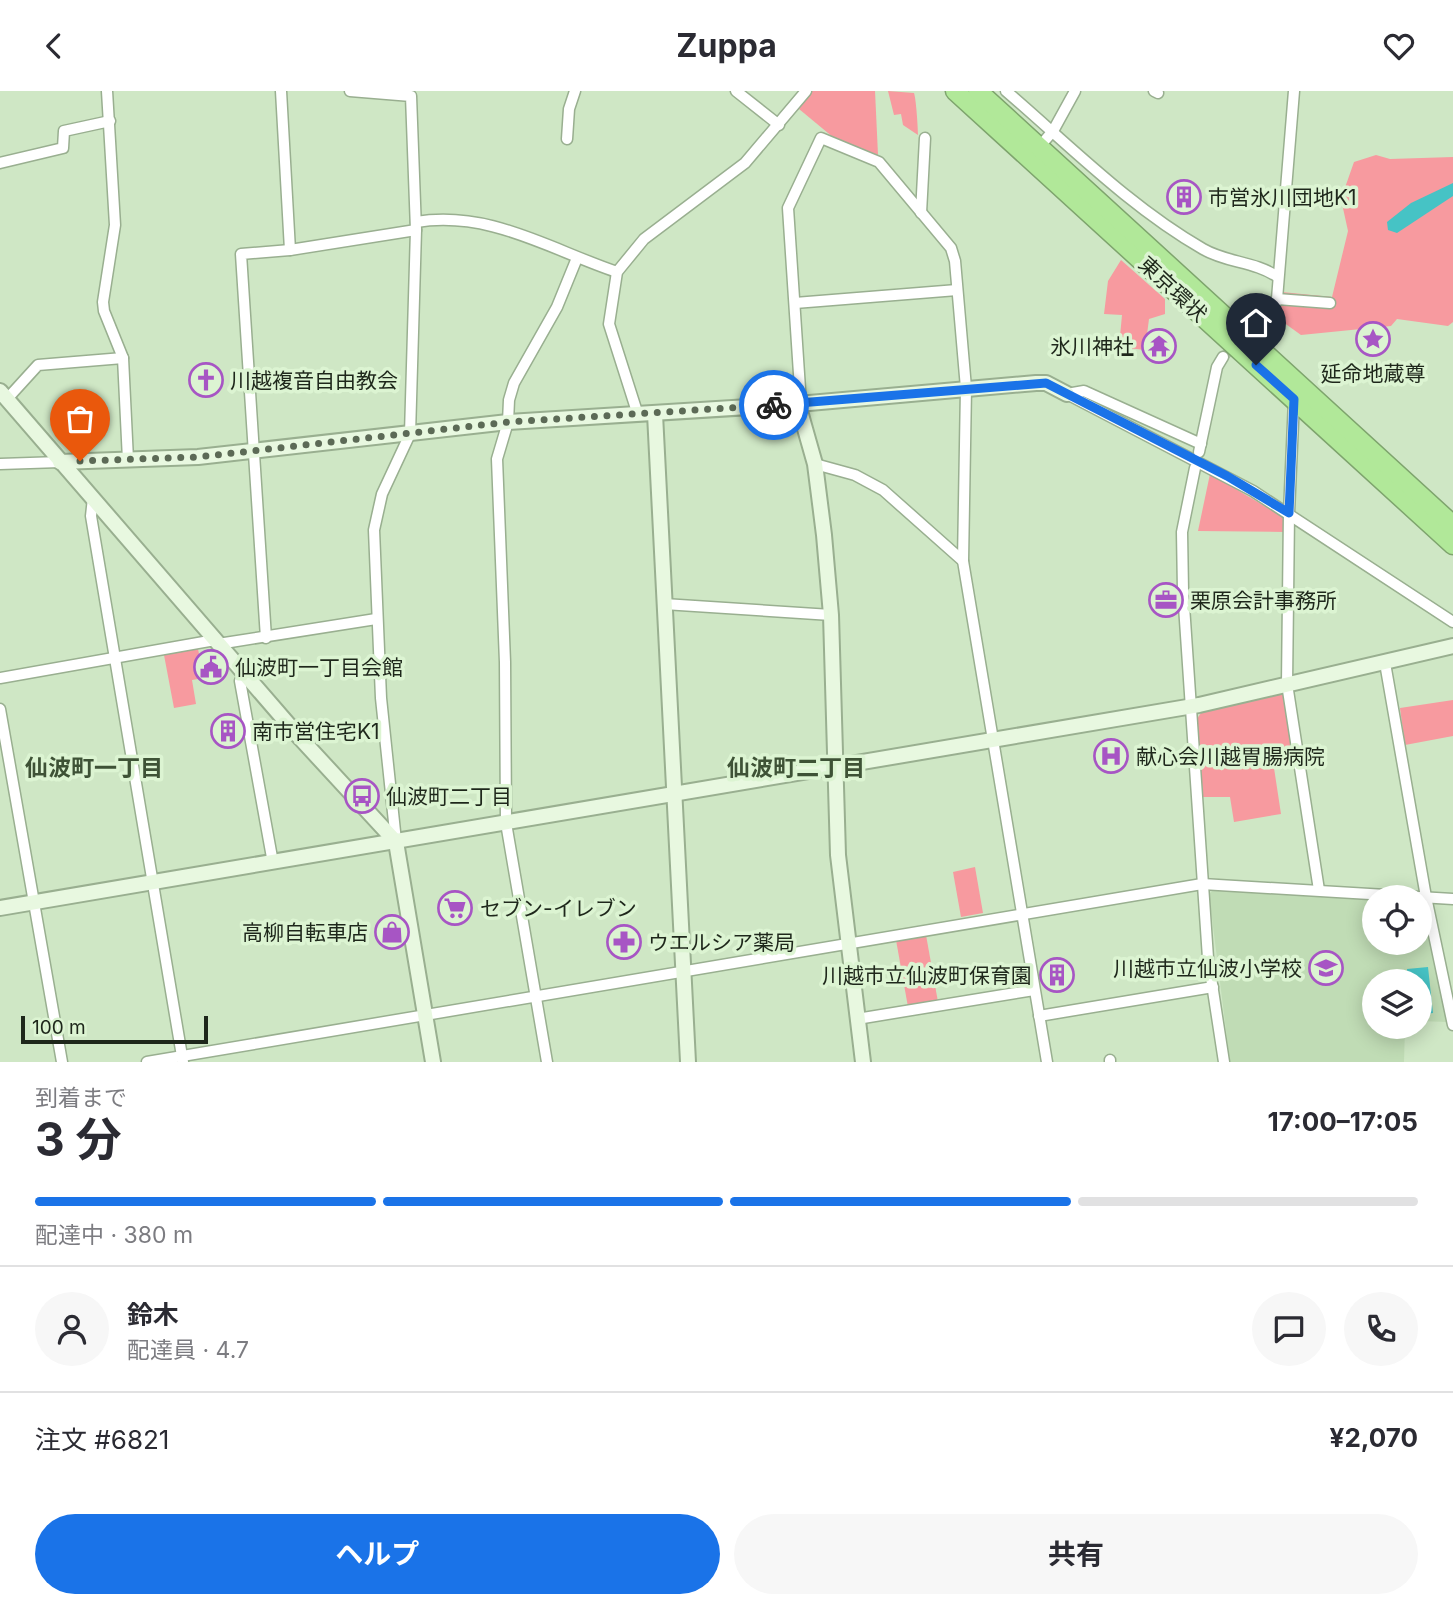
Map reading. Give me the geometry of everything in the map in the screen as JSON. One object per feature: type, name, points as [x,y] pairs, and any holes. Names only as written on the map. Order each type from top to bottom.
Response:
[{"type":"highway","name":"東京環状","points":[[955,91],[1453,545]]},
{"type":"highway","name":"東京環状","points":[[978,91],[1453,525]]},
{"type":"street","points":[[107,91],[115,225],[103,302],[122,358],[128,460]]},
{"type":"street","points":[[281,91],[290,250]]},
{"type":"street","points":[[349,91],[412,94],[416,226],[410,434],[382,494],[374,530],[376,619],[396,842],[433,1062]]},
{"type":"street","points":[[567,139],[569,109],[575,91]]},
{"type":"street","points":[[736,91],[779,125]]},
{"type":"street","points":[[638,415],[609,324],[617,272],[644,239],[745,163],[806,91]]},
{"type":"street","points":[[1006,91],[1127,196],[1204,250],[1262,267],[1278,277]]},
{"type":"street","points":[[1040,146],[1053,131],[1075,91]]},
{"type":"street","points":[[1262,322],[1274,308],[1277,299],[1294,91]]},
{"type":"street","points":[[0,163],[63,148],[64,131],[110,121]]},
{"type":"street","points":[[863,1062],[846,944],[833,768],[831,615],[815,464],[799,404],[788,208],[821,138],[879,162],[951,248],[966,389],[963,561],[1047,1062]]},
{"type":"street","points":[[921,213],[925,138]]},
{"type":"street","points":[[266,638],[242,254],[290,250],[453,218],[494,224],[617,272]]},
{"type":"street","points":[[547,1062],[506,823],[505,662],[497,459],[509,422],[509,400],[514,383],[552,316],[577,258]]},
{"type":"street","points":[[795,303],[957,290]]},
{"type":"street","points":[[1277,299],[1330,303]]},
{"type":"street","points":[[1067,394],[1084,391],[1200,448],[1217,367],[1223,357]]},
{"type":"street","points":[[122,358],[38,365],[3,395],[244,673],[396,842]]},
{"type":"street","points":[[0,464],[254,452],[509,422],[799,404],[1046,383],[1227,476],[1289,513],[1453,622]]},
{"type":"street","points":[[1294,399],[1289,513],[1287,684],[1319,890]]},
{"type":"street","points":[[655,414],[688,1062]]},
{"type":"street","points":[[815,464],[855,475],[883,490],[963,561]]},
{"type":"street","points":[[1195,468],[1182,532],[1188,706],[1202,884],[1224,1062]]},
{"type":"street","points":[[93,498],[91,516],[182,1059]]},
{"type":"street","points":[[664,604],[831,615]]},
{"type":"street","points":[[0,678],[114,657],[217,642],[266,638],[376,619]]},
{"type":"street","points":[[0,908],[1188,706],[1453,646]]},
{"type":"street","points":[[1385,663],[1424,885]]},
{"type":"street","points":[[244,673],[240,681],[273,863]]},
{"type":"street","points":[[0,709],[62,1062]]},
{"type":"street","points":[[147,1062],[182,1059],[425,1015],[1202,884],[1362,893]]},
{"type":"street","points":[[1432,897],[1453,899]]},
{"type":"street","points":[[1432,925],[1453,1025]]},
{"type":"street","points":[[1039,1016],[1213,987]]},
{"type":"street","points":[[857,1019],[1034,990]]},
{"type":"shaded area","points":[[812,91],[875,91],[878,155],[834,138],[799,109]]},
{"type":"shaded area","points":[[888,91],[914,93],[918,135],[903,125],[901,114],[894,115]]},
{"type":"shaded area","points":[[1376,155],[1390,159],[1453,157],[1453,322],[1448,326],[1397,319],[1391,326],[1301,335],[1276,317],[1282,292],[1332,297],[1348,231],[1341,199],[1354,162]]},
{"type":"shaded area","points":[[1121,260],[1165,299],[1165,314],[1149,319],[1145,350],[1119,347],[1122,315],[1104,314],[1108,281]]},
{"type":"shaded area","points":[[1210,474],[1285,518],[1285,532],[1198,531]]},
{"type":"shaded area","points":[[198,649],[204,678],[192,680],[196,704],[174,708],[164,655]]},
{"type":"shaded area","points":[[1284,692],[1296,764],[1274,768],[1281,814],[1234,822],[1230,797],[1203,797],[1197,719],[1202,711]]},
{"type":"shaded area","points":[[1453,700],[1453,736],[1405,745],[1400,708]]},
{"type":"shaded area","points":[[975,867],[983,913],[961,917],[953,872]]},
{"type":"shaded area","name":"川越市立仙波小学校","points":[[1215,888],[1362,898],[1362,955],[1432,955],[1432,951],[1447,1022],[1432,1021],[1432,969],[1362,969],[1362,1039],[1405,1039],[1404,1062],[1230,1062],[1209,894]]},
{"type":"shaded area","points":[[926,935],[938,1002],[908,1007],[896,940]]},
{"type":"water","points":[[1453,183],[1453,196],[1397,233],[1388,230],[1387,222],[1411,203]]},
{"type":"tunnel","points":[[1223,357],[1262,322]]},
{"type":"way so far","points":[[80,461],[198,457],[509,422],[774,405]]},
{"type":"place","name":"市営氷川団地K1","points":[[1184,197]]},
{"type":"place","name":"延命地蔵尊","points":[[1373,339]]},
{"type":"place","name":"氷川神社","points":[[1159,346]]},
{"type":"place","name":"川越複音自由教会","points":[[206,380]]},
{"type":"place","name":"栗原会計事務所","points":[[1166,600]]},
{"type":"place","name":"仙波町一丁目会館","points":[[211,667]]},
{"type":"place","name":"南市営住宅K1","points":[[228,731]]},
{"type":"place","name":"献心会川越胃腸病院","points":[[1111,756]]},
{"type":"place","name":"仙波町二丁目","points":[[362,796]]},
{"type":"place","name":"セブン-イレブン","points":[[455,908]]},
{"type":"place","name":"高柳自転車店","points":[[392,932]]},
{"type":"place","name":"ウエルシア薬局","points":[[624,942]]},
{"type":"place","name":"川越市立仙波小学校","points":[[1326,968]]},
{"type":"place","name":"川越市立仙波町保育園","points":[[1057,975]]},
{"type":"district","name":"仙波町一丁目","points":[[94,768]]},
{"type":"district","name":"仙波町二丁目","points":[[796,768]]},
{"type":"route","points":[[774,405],[1046,383],[1227,476],[1289,513],[1294,399],[1256,365]]}]
